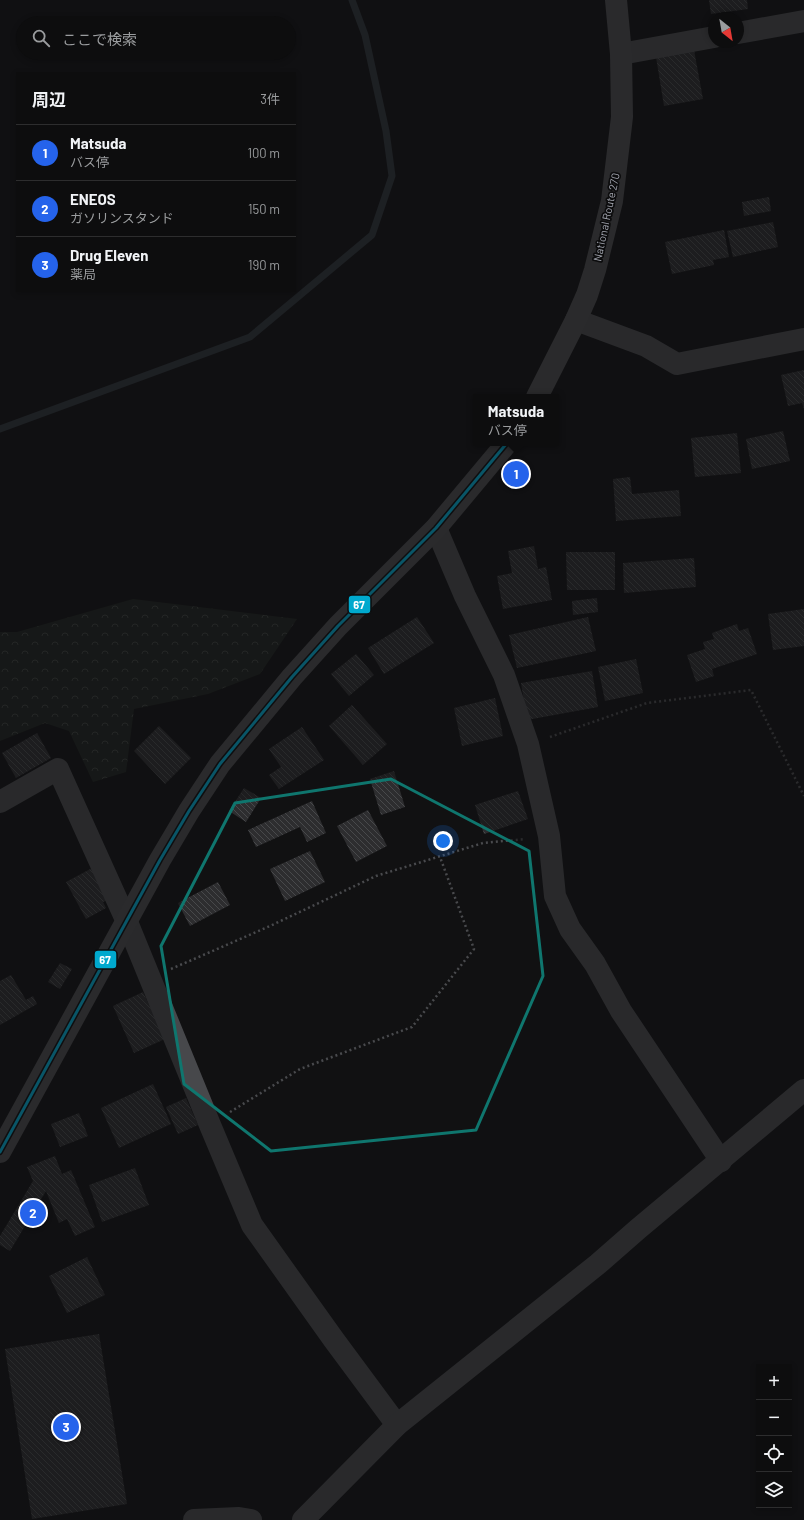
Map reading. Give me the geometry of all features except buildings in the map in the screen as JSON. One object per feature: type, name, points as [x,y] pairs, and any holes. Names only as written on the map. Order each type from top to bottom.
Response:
[{"type":"highway","name":"National Route 270","points":[[539,394],[576,320],[595,270],[612,202],[622,117],[621,54],[616,0]]},
{"type":"highway","points":[[0,1152],[185,817],[220,764],[292,677],[338,626],[436,528],[504,446]]},
{"type":"street","points":[[744,32],[804,21]]},
{"type":"street","points":[[621,54],[708,38]]},
{"type":"street","points":[[576,320],[646,346],[677,364],[804,339]]},
{"type":"street","points":[[436,528],[465,596],[504,675],[528,744],[549,836],[556,896],[570,929],[595,964],[621,1011],[721,1161]]},
{"type":"street","points":[[0,802],[58,770],[127,922],[252,1225],[334,1340],[397,1424]]},
{"type":"street","points":[[303,1520],[397,1424],[598,1264],[804,1090]]},
{"type":"street","points":[[194,1520],[239,1518],[251,1520]]},
{"type":"path","points":[[528,744],[646,703],[751,690],[804,796]]},
{"type":"path","points":[[150,978],[270,926],[376,876],[483,843],[549,836]]},
{"type":"path","points":[[210,1125],[300,1069],[412,1027],[474,949],[440,857]]},
{"type":"highlighted area","points":[[391,779],[529,851],[543,976],[476,1130],[271,1151],[184,1084],[161,946],[235,803]]},
{"type":"green space","points":[[133,599],[297,619],[260,674],[208,694],[134,709],[126,772],[93,782],[69,731],[45,723],[0,741],[0,632],[17,632]]},
{"type":"waterway","points":[[0,429],[250,337],[372,235],[392,176],[386,131],[365,35],[352,0]]},
{"type":"transit line","name":"67","points":[[0,1152],[160,860],[189,811],[220,764],[292,677],[338,626],[436,528],[504,446]]},
{"type":"place","name":"Matsuda","points":[[516,474]]},
{"type":"place","name":"ENEOS","points":[[33,1213]]},
{"type":"place","name":"Drug Eleven","points":[[66,1427]]}]
